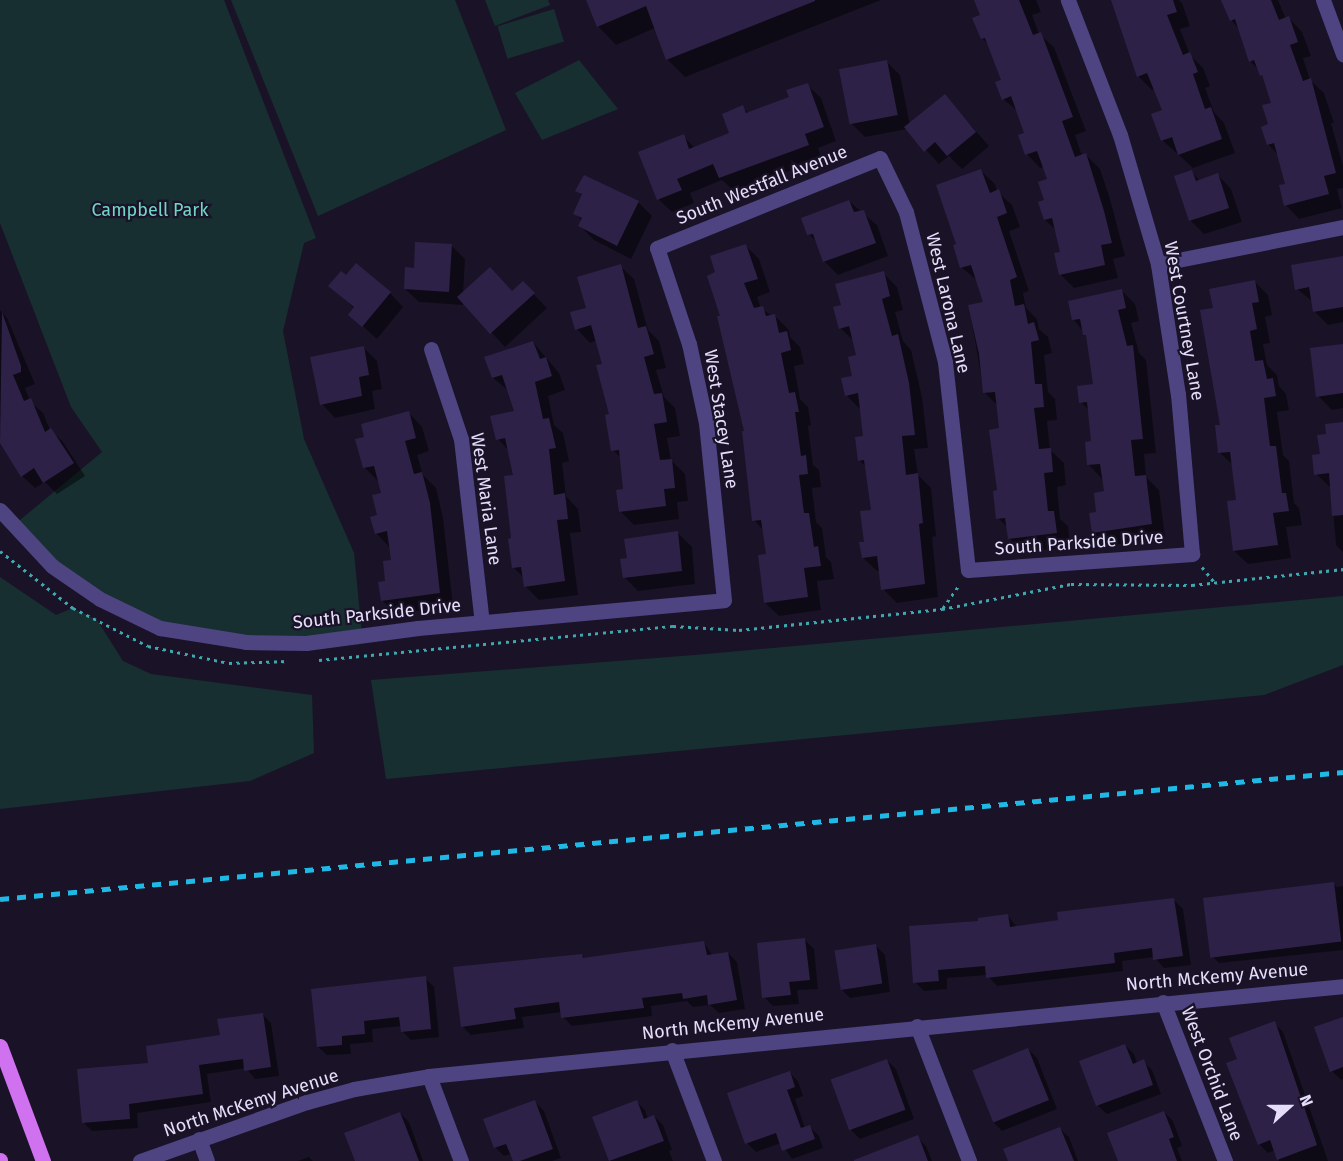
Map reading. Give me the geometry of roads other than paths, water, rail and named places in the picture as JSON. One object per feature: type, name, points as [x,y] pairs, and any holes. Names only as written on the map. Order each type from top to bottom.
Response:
[{"type":"main road","points":[[0,1046],[43,1161]]},
{"type":"street","name":"West Courtney Lane","points":[[1068,0],[1120,135],[1158,264],[1178,395],[1192,554]]},
{"type":"street","points":[[1323,0],[1343,54]]},
{"type":"street","name":"South Westfall Avenue","points":[[657,248],[880,158]]},
{"type":"street","name":"West Larona Lane","points":[[880,158],[906,212],[945,362],[968,570]]},
{"type":"street","points":[[1158,264],[1343,227]]},
{"type":"street","name":"West Stacey Lane","points":[[657,248],[690,344],[706,423],[724,600]]},
{"type":"street","name":"West Maria Lane","points":[[431,350],[461,439],[482,622]]},
{"type":"street","name":"South Parkside Drive","points":[[0,510],[52,566],[100,599],[160,628],[246,642],[306,643],[418,628],[724,600]]},
{"type":"street","name":"South Parkside Drive","points":[[968,570],[1192,554]]},
{"type":"street","name":"North McKemy Avenue","points":[[140,1161],[307,1102],[354,1089],[429,1076],[672,1050],[1343,986]]},
{"type":"street","name":"West Orchid Lane","points":[[1163,1002],[1225,1161]]},
{"type":"street","points":[[917,1026],[969,1161]]},
{"type":"street","points":[[672,1050],[714,1161]]},
{"type":"street","points":[[429,1076],[461,1161]]},
{"type":"street","points":[[199,1139],[207,1161]]},
{"type":"railway","points":[[0,899],[1343,772]]},
{"type":"park label","name":"Campbell Park","points":[[150,210]]}]
